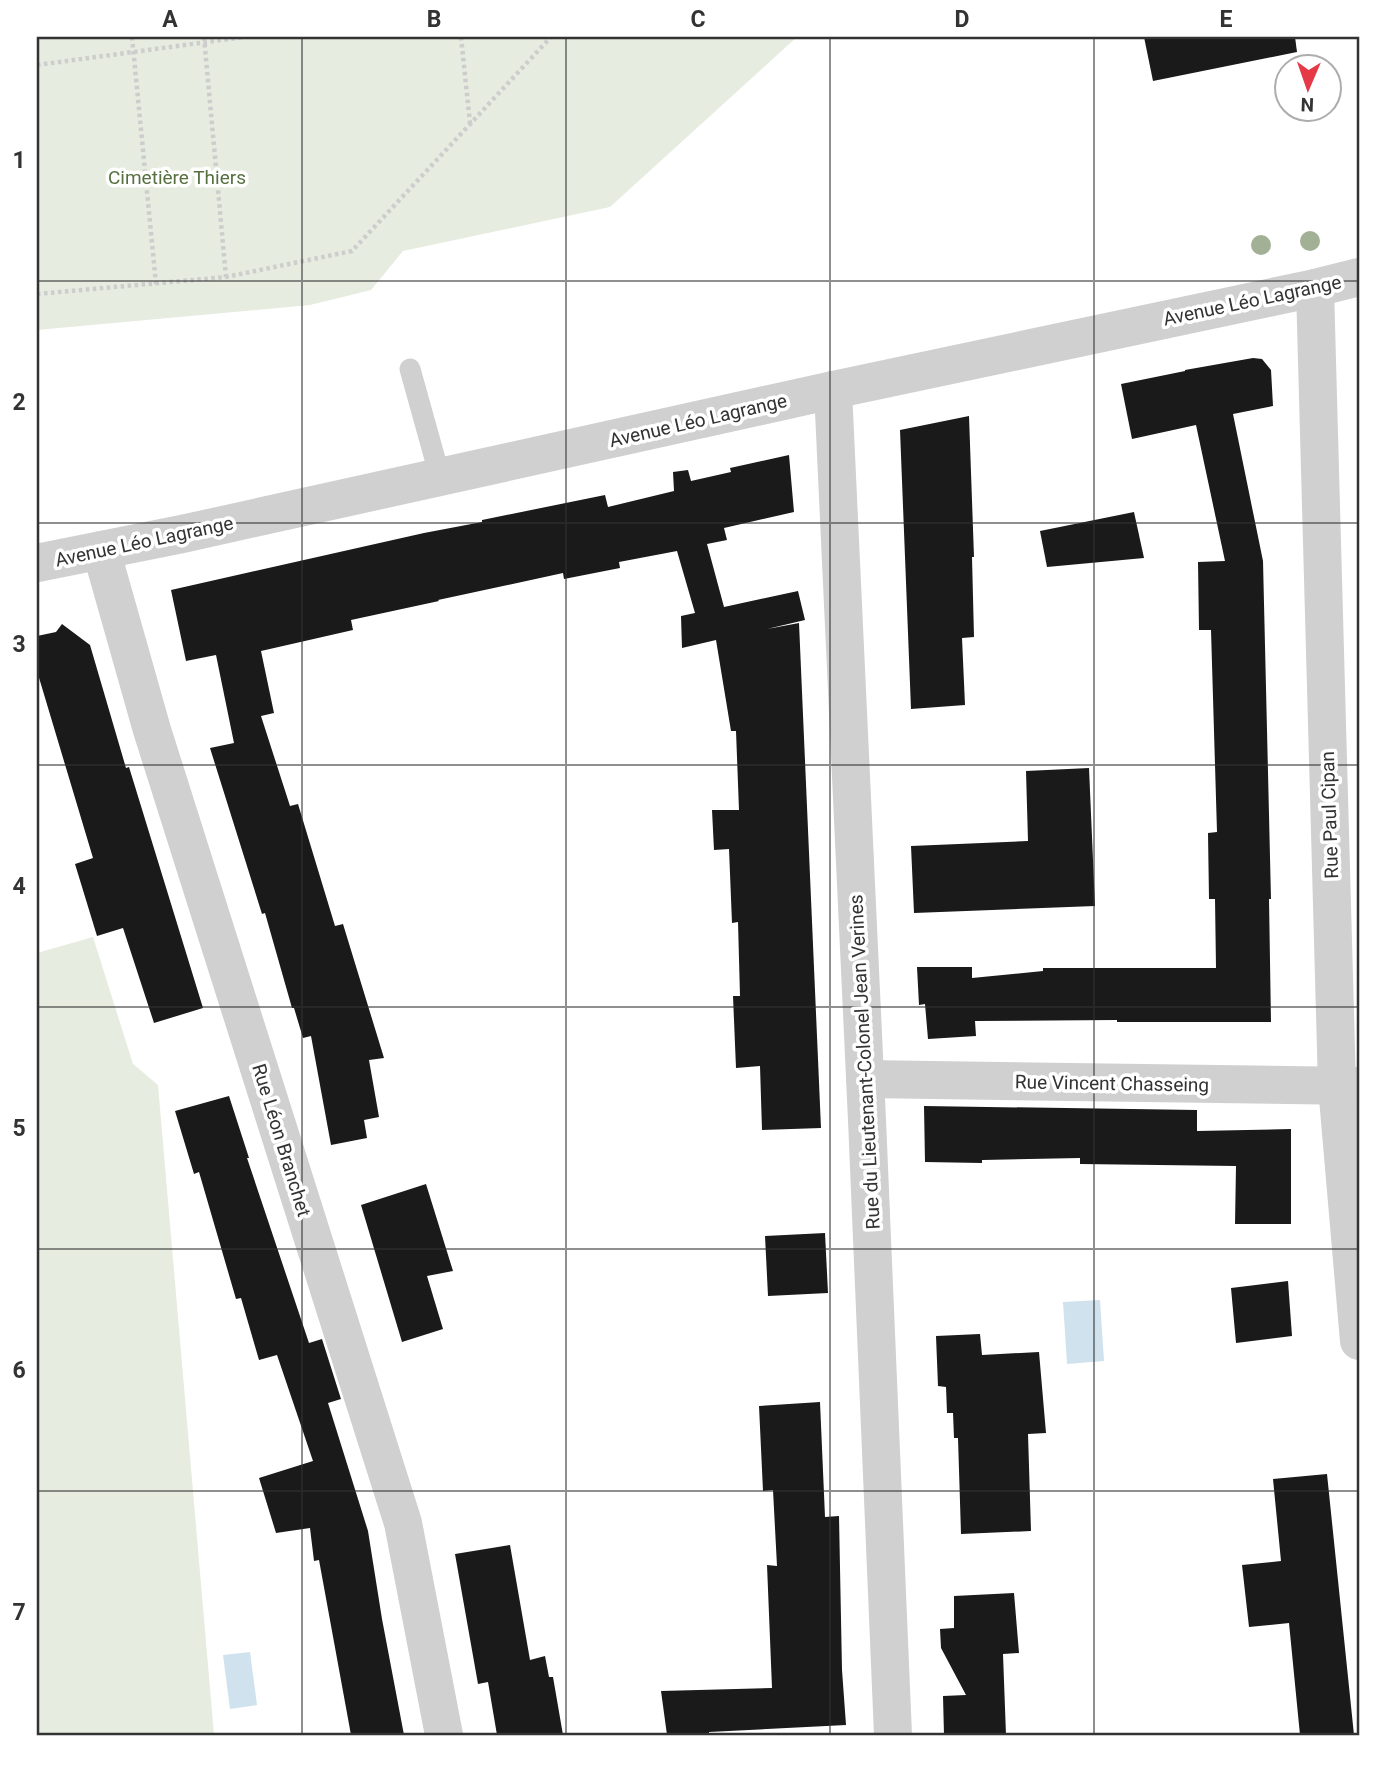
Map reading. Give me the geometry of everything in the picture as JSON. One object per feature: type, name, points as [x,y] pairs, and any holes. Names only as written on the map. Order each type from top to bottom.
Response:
[{"type":"street","name":"Avenue Léo Lagrange","points":[[37,563],[1359,277]]},
{"type":"street","name":"Rue Paul Cipan","points":[[1315,288],[1359,1341]]},
{"type":"street","name":"Rue du Lieutenant-Colonel Jean Verines","points":[[833,390],[893,1735]]},
{"type":"street","name":"Rue Léon Branchet","points":[[101,550],[152,730],[402,1523],[444,1735]]},
{"type":"street","name":"Rue Vincent Chasseing","points":[[865,1079],[1348,1086]]},
{"type":"lane","points":[[410,369],[440,477]]},
{"type":"path","points":[[132,37],[156,284]]},
{"type":"path","points":[[37,65],[204,39],[244,37]]},
{"type":"path","points":[[461,37],[470,124]]},
{"type":"path","points":[[37,294],[226,277],[352,251],[551,37]]},
{"type":"path","points":[[204,39],[226,277]]},
{"type":"green space","name":"Cimetière Thiers","points":[[37,37],[797,37],[610,207],[403,251],[371,290],[310,305],[37,330]]},
{"type":"green space","points":[[93,937],[133,1064],[158,1085],[214,1735],[37,1735],[37,953]]},
{"type":"water","points":[[1100,1300],[1104,1361],[1067,1364],[1063,1302]]},
{"type":"water","points":[[250,1652],[257,1705],[230,1709],[223,1655]]},
{"type":"building","points":[[1144,37],[1295,37],[1297,52],[1274,52],[1274,57],[1153,81]]},
{"type":"building","points":[[1253,358],[1262,359],[1271,370],[1273,406],[1233,414],[1263,561],[1271,899],[1271,1022],[975,1021],[976,1036],[928,1039],[925,1004],[919,1005],[917,967],[972,967],[972,978],[1043,971],[1043,968],[1216,968],[1215,899],[1209,899],[1208,833],[1217,832],[1211,630],[1199,630],[1198,562],[1225,561],[1196,425],[1132,439],[1121,384]]},
{"type":"building","points":[[969,416],[974,637],[962,638],[965,705],[911,709],[900,430]]},
{"type":"building","points":[[789,455],[794,512],[724,528],[727,540],[707,544],[724,607],[798,591],[805,620],[767,629],[799,623],[821,1128],[762,1130],[760,1066],[736,1068],[733,996],[740,996],[738,922],[732,923],[729,849],[714,850],[712,810],[739,810],[736,731],[731,731],[716,640],[682,648],[681,616],[695,613],[677,551],[619,562],[620,568],[564,579],[563,573],[351,620],[353,630],[261,651],[274,713],[261,716],[290,806],[298,804],[335,926],[343,924],[384,1058],[369,1060],[379,1117],[364,1120],[367,1138],[331,1145],[311,1036],[303,1038],[292,1008],[265,913],[262,914],[210,748],[234,743],[216,655],[186,661],[171,590],[605,495],[608,507],[674,491],[673,472],[688,470],[691,481],[731,472],[730,468]]},
{"type":"building","points":[[1134,512],[1144,558],[1047,567],[1040,531]]},
{"type":"building","points":[[62,624],[90,645],[126,768],[129,767],[203,1008],[154,1023],[123,928],[97,936],[75,864],[93,858],[37,671],[37,636],[56,632]]},
{"type":"building","points":[[1089,768],[1095,906],[914,913],[911,846],[1028,841],[1026,771]]},
{"type":"building","points":[[229,1096],[309,1343],[322,1339],[341,1399],[328,1403],[368,1531],[404,1735],[351,1735],[319,1560],[314,1561],[310,1528],[276,1533],[259,1478],[313,1461],[277,1355],[259,1360],[241,1298],[236,1299],[199,1172],[194,1174],[175,1111]]},
{"type":"building","points":[[924,1106],[1197,1110],[1197,1131],[1291,1129],[1291,1224],[1235,1224],[1236,1166],[1080,1164],[1080,1158],[982,1160],[982,1163],[925,1162]]},
{"type":"building","points":[[426,1184],[453,1271],[427,1276],[443,1329],[402,1342],[361,1205]]},
{"type":"building","points":[[825,1233],[828,1293],[768,1296],[765,1236]]},
{"type":"building","points":[[1288,1281],[1292,1336],[1236,1343],[1231,1288]]},
{"type":"building","points":[[980,1334],[982,1355],[1039,1352],[1046,1433],[1028,1434],[1031,1531],[961,1534],[958,1438],[954,1438],[953,1413],[947,1413],[946,1387],[938,1386],[936,1336]]},
{"type":"building","points":[[820,1402],[825,1517],[839,1516],[842,1670],[846,1725],[709,1732],[709,1735],[667,1735],[661,1691],[772,1688],[767,1565],[777,1566],[773,1490],[763,1491],[759,1406]]},
{"type":"building","points":[[1327,1474],[1354,1735],[1300,1735],[1289,1623],[1249,1627],[1242,1565],[1281,1561],[1273,1479]]},
{"type":"building","points":[[510,1545],[530,1660],[545,1656],[549,1677],[553,1677],[563,1735],[497,1735],[488,1682],[478,1684],[455,1554]]},
{"type":"building","points":[[1014,1593],[1019,1653],[1003,1654],[1006,1735],[944,1735],[943,1696],[966,1695],[941,1648],[940,1629],[954,1628],[954,1596]]}]
